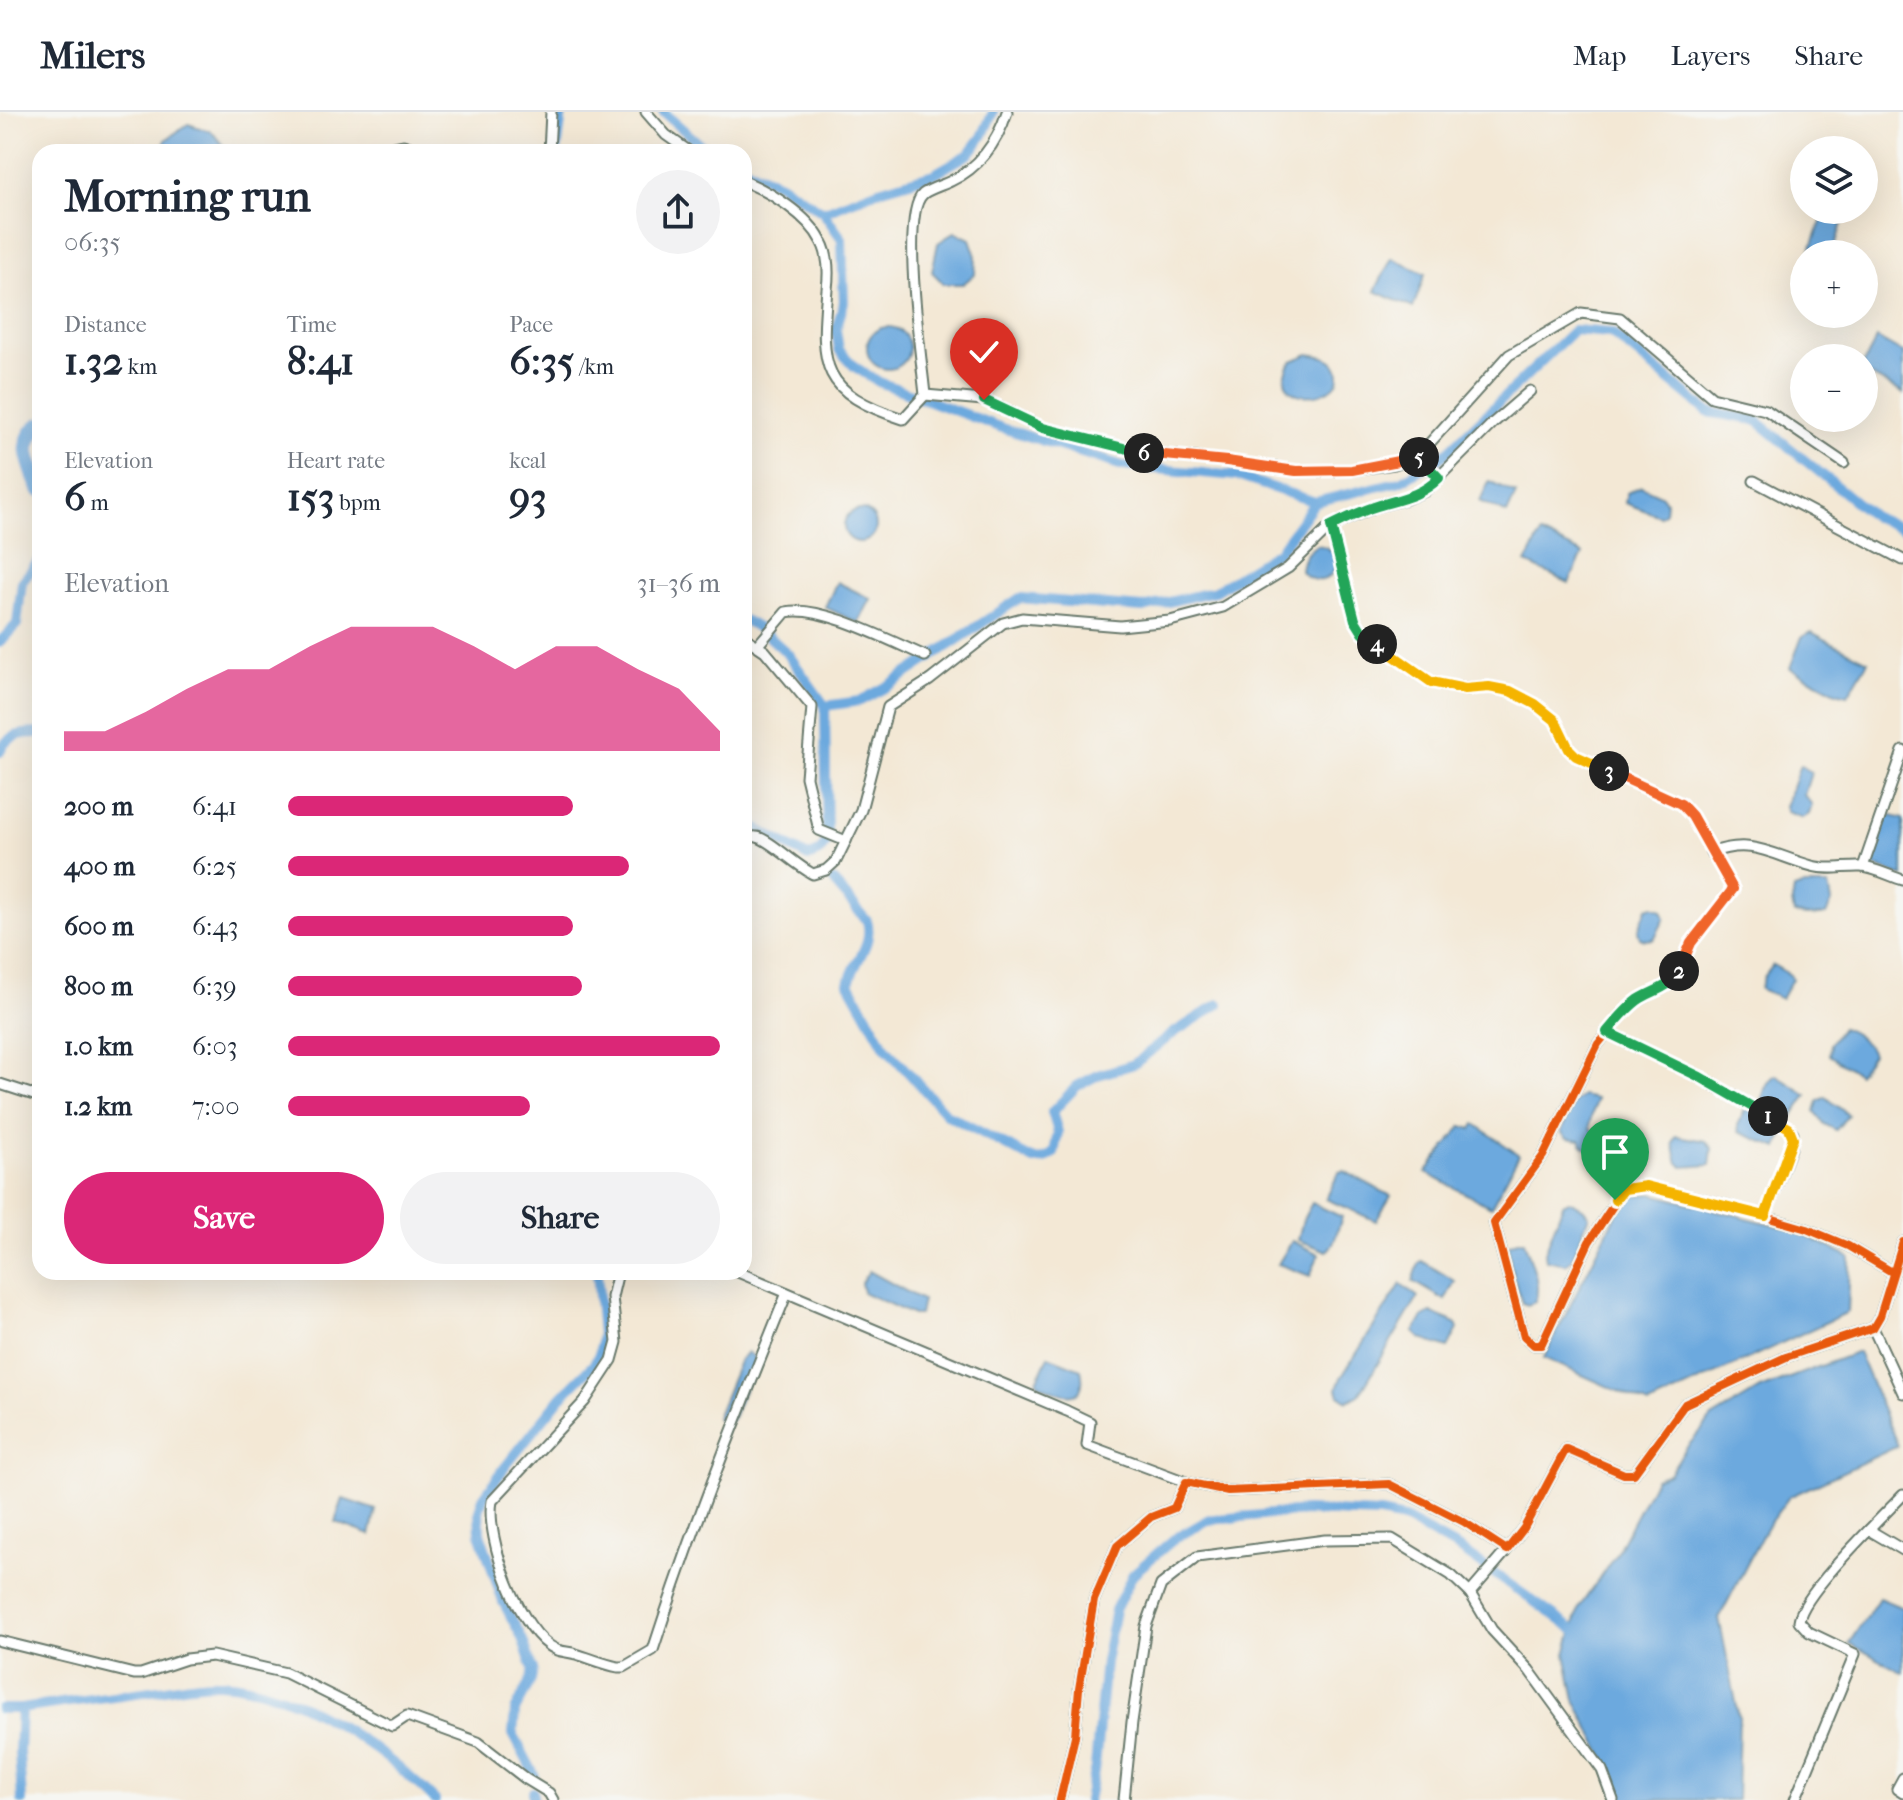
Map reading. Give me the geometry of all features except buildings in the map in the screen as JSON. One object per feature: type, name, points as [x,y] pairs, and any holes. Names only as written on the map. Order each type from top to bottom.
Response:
[{"type":"street","points":[[549,144],[551,112]]},
{"type":"street","points":[[646,112],[666,135],[679,144]]},
{"type":"street","points":[[752,186],[801,217],[821,240],[829,273],[822,334],[836,383],[880,412],[903,419],[925,395],[911,250],[916,204],[923,193],[961,176],[982,159],[1000,135],[1007,112]]},
{"type":"street","points":[[925,395],[984,400],[1043,428],[1145,453],[1296,471],[1352,470],[1394,464],[1418,456],[1509,355],[1581,313],[1620,318],[1712,397],[1766,410],[1844,463]]},
{"type":"street","points":[[752,838],[757,837],[813,874],[826,870],[836,861],[861,810],[888,707],[930,680],[1003,623],[1022,618],[1120,626],[1170,621],[1223,607],[1288,568],[1331,526],[1375,507],[1425,491],[1530,391]]},
{"type":"street","points":[[1418,456],[1439,478]]},
{"type":"street","points":[[1754,481],[1903,560]]},
{"type":"street","points":[[1331,526],[1355,620],[1363,633],[1431,682],[1465,689],[1489,687],[1510,691],[1535,704],[1555,720],[1569,749],[1576,756],[1681,804],[1692,816],[1733,889],[1691,943],[1672,983],[1626,1010],[1598,1044],[1543,1156],[1494,1223],[1524,1336],[1534,1345],[1541,1345],[1589,1242],[1624,1189],[1646,1186],[1807,1229],[1848,1246],[1892,1272]]},
{"type":"street","points":[[758,645],[786,612],[806,611],[832,618],[925,656]]},
{"type":"street","points":[[752,642],[779,667],[812,707],[806,777],[819,830],[846,841]]},
{"type":"street","points":[[1863,867],[1903,751]]},
{"type":"street","points":[[1711,853],[1724,848],[1747,846],[1814,867],[1863,867],[1903,880]]},
{"type":"street","points":[[1607,1032],[1700,1077],[1789,1128],[1793,1133],[1791,1148],[1765,1216]]},
{"type":"street","points":[[0,1084],[32,1094]]},
{"type":"street","points":[[1470,1593],[1524,1528],[1566,1449],[1624,1474],[1634,1474],[1685,1404],[1786,1357],[1873,1328],[1880,1316],[1903,1242]]},
{"type":"street","points":[[752,1278],[1067,1411],[1090,1422],[1087,1445],[1186,1482],[1228,1491],[1389,1484],[1464,1522],[1507,1550]]},
{"type":"street","points":[[616,1280],[612,1297],[617,1342],[612,1360],[585,1401],[492,1501],[490,1524],[506,1583],[541,1638],[556,1650],[618,1667],[624,1667],[653,1650],[675,1580],[738,1412],[787,1293]]},
{"type":"street","points":[[1873,1328],[1903,1393]]},
{"type":"street","points":[[1060,1800],[1075,1736],[1079,1689],[1094,1600],[1117,1546],[1151,1517],[1174,1508],[1186,1482]]},
{"type":"street","points":[[1795,1800],[1855,1654],[1809,1632],[1799,1621],[1799,1616],[1814,1593],[1903,1495]]},
{"type":"street","points":[[1869,1530],[1903,1550]]},
{"type":"street","points":[[1124,1800],[1146,1626],[1161,1585],[1197,1557],[1325,1540],[1392,1539],[1451,1575],[1470,1593],[1492,1630],[1529,1670],[1602,1770],[1613,1800]]},
{"type":"street","points":[[0,1641],[134,1674],[200,1656],[286,1673],[392,1726],[407,1716],[478,1742],[549,1793],[553,1800]]},
{"type":"street","points":[[1903,1778],[1897,1789],[1903,1793]]},
{"type":"water","points":[[188,124],[212,132],[222,144],[164,144]]},
{"type":"water","points":[[1820,224],[1842,224],[1837,240],[1814,240]]},
{"type":"water","points":[[955,232],[970,239],[976,256],[975,274],[963,284],[944,284],[932,272],[938,243]]},
{"type":"water","points":[[1392,258],[1425,274],[1413,308],[1375,291]]},
{"type":"water","points":[[888,327],[903,333],[909,348],[903,363],[888,369],[873,363],[867,348],[873,333]]},
{"type":"water","points":[[1877,338],[1903,353],[1903,393],[1878,380],[1878,344],[1874,344]]},
{"type":"water","points":[[1309,354],[1331,360],[1339,373],[1337,383],[1329,390],[1306,396],[1295,393],[1287,386],[1286,376],[1292,361]]},
{"type":"water","points":[[1489,481],[1516,494],[1507,514],[1480,501]]},
{"type":"water","points":[[1641,486],[1661,495],[1666,501],[1665,512],[1660,516],[1625,503],[1627,493]]},
{"type":"water","points":[[860,510],[871,515],[876,526],[871,537],[860,542],[849,537],[844,526],[849,515]]},
{"type":"water","points":[[1541,534],[1583,554],[1569,583],[1526,563]]},
{"type":"water","points":[[1317,545],[1328,548],[1334,555],[1335,563],[1333,571],[1321,580],[1311,579],[1301,571],[1305,556]]},
{"type":"water","points":[[837,582],[871,599],[858,623],[825,607]]},
{"type":"water","points":[[1811,632],[1868,661],[1848,695],[1790,668],[1802,637]]},
{"type":"water","points":[[1800,765],[1811,773],[1804,795],[1812,805],[1809,814],[1803,818],[1787,812],[1785,806]]},
{"type":"water","points":[[1884,816],[1903,819],[1903,877],[1870,864]]},
{"type":"water","points":[[1829,886],[1832,902],[1826,915],[1794,914],[1794,889]]},
{"type":"water","points":[[1653,906],[1662,910],[1665,918],[1654,939],[1645,940],[1640,938],[1638,931],[1647,908]]},
{"type":"water","points":[[1773,965],[1792,979],[1781,999],[1760,989]]},
{"type":"water","points":[[1842,1028],[1860,1038],[1872,1054],[1858,1074],[1829,1055],[1830,1044]]},
{"type":"water","points":[[1776,1075],[1807,1095],[1791,1119],[1763,1105],[1765,1088]]},
{"type":"water","points":[[1582,1096],[1596,1099],[1590,1128],[1599,1136],[1599,1142],[1590,1150],[1580,1140],[1567,1138],[1561,1132],[1573,1103]]},
{"type":"water","points":[[1826,1097],[1848,1115],[1836,1130],[1824,1124],[1815,1111],[1818,1101]]},
{"type":"water","points":[[1746,1108],[1785,1130],[1778,1148],[1739,1132],[1738,1125]]},
{"type":"water","points":[[1475,1124],[1519,1155],[1491,1207],[1426,1173],[1462,1126],[1472,1129]]},
{"type":"water","points":[[1676,1136],[1706,1141],[1712,1148],[1710,1165],[1683,1167],[1678,1163],[1673,1143]]},
{"type":"water","points":[[1344,1171],[1391,1196],[1376,1221],[1326,1199],[1339,1172]]},
{"type":"water","points":[[1652,1194],[1794,1230],[1850,1257],[1848,1312],[1649,1405],[1544,1358],[1616,1214],[1632,1195]]},
{"type":"water","points":[[1569,1201],[1589,1215],[1573,1258],[1566,1264],[1546,1260],[1545,1252],[1563,1204]]},
{"type":"water","points":[[1312,1203],[1342,1217],[1333,1244],[1327,1251],[1298,1240],[1303,1219]]},
{"type":"water","points":[[1292,1241],[1319,1254],[1310,1276],[1278,1264]]},
{"type":"water","points":[[1524,1241],[1536,1279],[1535,1302],[1528,1305],[1522,1303],[1511,1267],[1508,1245]]},
{"type":"water","points":[[1422,1261],[1455,1281],[1445,1300],[1413,1281]]},
{"type":"water","points":[[869,1271],[922,1300],[919,1315],[863,1292],[861,1283]]},
{"type":"water","points":[[1401,1284],[1418,1297],[1359,1395],[1348,1401],[1339,1395],[1337,1389],[1341,1378]]},
{"type":"water","points":[[1431,1313],[1456,1323],[1458,1329],[1448,1348],[1421,1339],[1414,1332],[1423,1317]]},
{"type":"water","points":[[1858,1352],[1898,1446],[1789,1497],[1766,1528],[1719,1618],[1739,1717],[1737,1800],[1619,1800],[1615,1778],[1575,1700],[1566,1654],[1579,1608],[1616,1554],[1655,1479],[1669,1474],[1712,1418],[1760,1389]]},
{"type":"water","points":[[747,1353],[755,1357],[754,1365],[732,1420],[725,1425],[716,1418],[740,1359]]},
{"type":"water","points":[[1048,1356],[1081,1369],[1081,1389],[1076,1393],[1063,1394],[1039,1384],[1037,1381]]},
{"type":"water","points":[[343,1499],[376,1510],[370,1535],[335,1522]]},
{"type":"water","points":[[1879,1598],[1903,1608],[1903,1673],[1849,1643]]},
{"type":"waterway","points":[[558,144],[562,112]]},
{"type":"waterway","points":[[663,112],[700,144]]},
{"type":"waterway","points":[[752,172],[780,184],[823,212],[879,190],[934,174],[969,154],[982,137],[993,112]]},
{"type":"waterway","points":[[823,212],[842,239],[844,302],[836,330],[839,350],[855,367],[879,382],[999,427],[1123,466],[1237,476],[1315,502],[1401,481],[1443,456],[1574,330],[1611,333],[1708,412],[1756,420],[1874,517],[1903,529]]},
{"type":"waterway","points":[[32,434],[28,447],[32,469]]},
{"type":"waterway","points":[[825,706],[860,701],[888,686],[1020,598],[1143,608],[1215,591],[1279,551],[1315,502]]},
{"type":"waterway","points":[[0,642],[17,624],[22,582],[32,569]]},
{"type":"waterway","points":[[752,625],[788,654],[825,706],[827,842],[819,852],[808,857],[758,829],[752,830]]},
{"type":"waterway","points":[[0,752],[11,738],[32,733]]},
{"type":"waterway","points":[[833,881],[867,921],[866,945],[849,983],[885,1047],[946,1114],[1034,1160],[1045,1159],[1054,1153],[1058,1132],[1052,1112],[1077,1086],[1098,1075],[1134,1064],[1175,1032],[1219,1004]]},
{"type":"waterway","points":[[534,1774],[513,1734],[515,1711],[531,1680],[533,1669],[522,1638],[503,1602],[480,1533],[479,1511],[483,1498],[505,1467],[561,1397],[593,1365],[600,1352],[602,1333],[598,1280]]},
{"type":"waterway","points":[[1088,1800],[1095,1767],[1105,1662],[1115,1610],[1133,1574],[1174,1539],[1208,1520],[1306,1511],[1380,1514],[1404,1519],[1461,1550],[1584,1637]]},
{"type":"waterway","points":[[0,1709],[21,1709],[205,1683],[249,1687],[308,1708],[364,1741],[435,1800]]},
{"type":"waterway","points":[[21,1709],[19,1752],[22,1800]]},
{"type":"waterway","points":[[533,1792],[533,1800]]},
{"type":"cycle path","points":[[1331,526],[1355,620],[1363,633],[1431,682],[1465,689],[1489,687],[1510,691],[1535,704],[1555,720],[1569,749],[1576,756],[1681,804],[1692,816],[1733,889],[1691,943],[1672,983],[1626,1010],[1598,1044],[1543,1156],[1494,1223],[1524,1336],[1534,1345],[1541,1345],[1589,1242],[1624,1189],[1646,1186],[1807,1229],[1848,1246],[1892,1272]]},
{"type":"cycle path","points":[[1060,1800],[1075,1736],[1079,1689],[1094,1600],[1117,1546],[1151,1517],[1174,1508],[1186,1482],[1228,1491],[1389,1484],[1464,1522],[1507,1550],[1524,1528],[1566,1449],[1624,1474],[1634,1474],[1685,1404],[1786,1357],[1873,1328],[1880,1316],[1903,1242]]},
{"type":"route","points":[[984,400],[1043,428],[1145,453],[1296,471],[1352,470],[1394,464],[1418,456],[1439,478],[1425,491],[1375,507],[1331,526],[1355,620],[1363,633],[1399,662],[1431,682],[1465,689],[1489,687],[1510,691],[1535,704],[1555,720],[1569,749],[1576,756],[1681,804],[1692,816],[1733,889],[1691,943],[1672,983],[1626,1010],[1607,1032],[1724,1090],[1793,1133],[1791,1148],[1765,1216],[1646,1186],[1624,1189],[1615,1200]]}]
